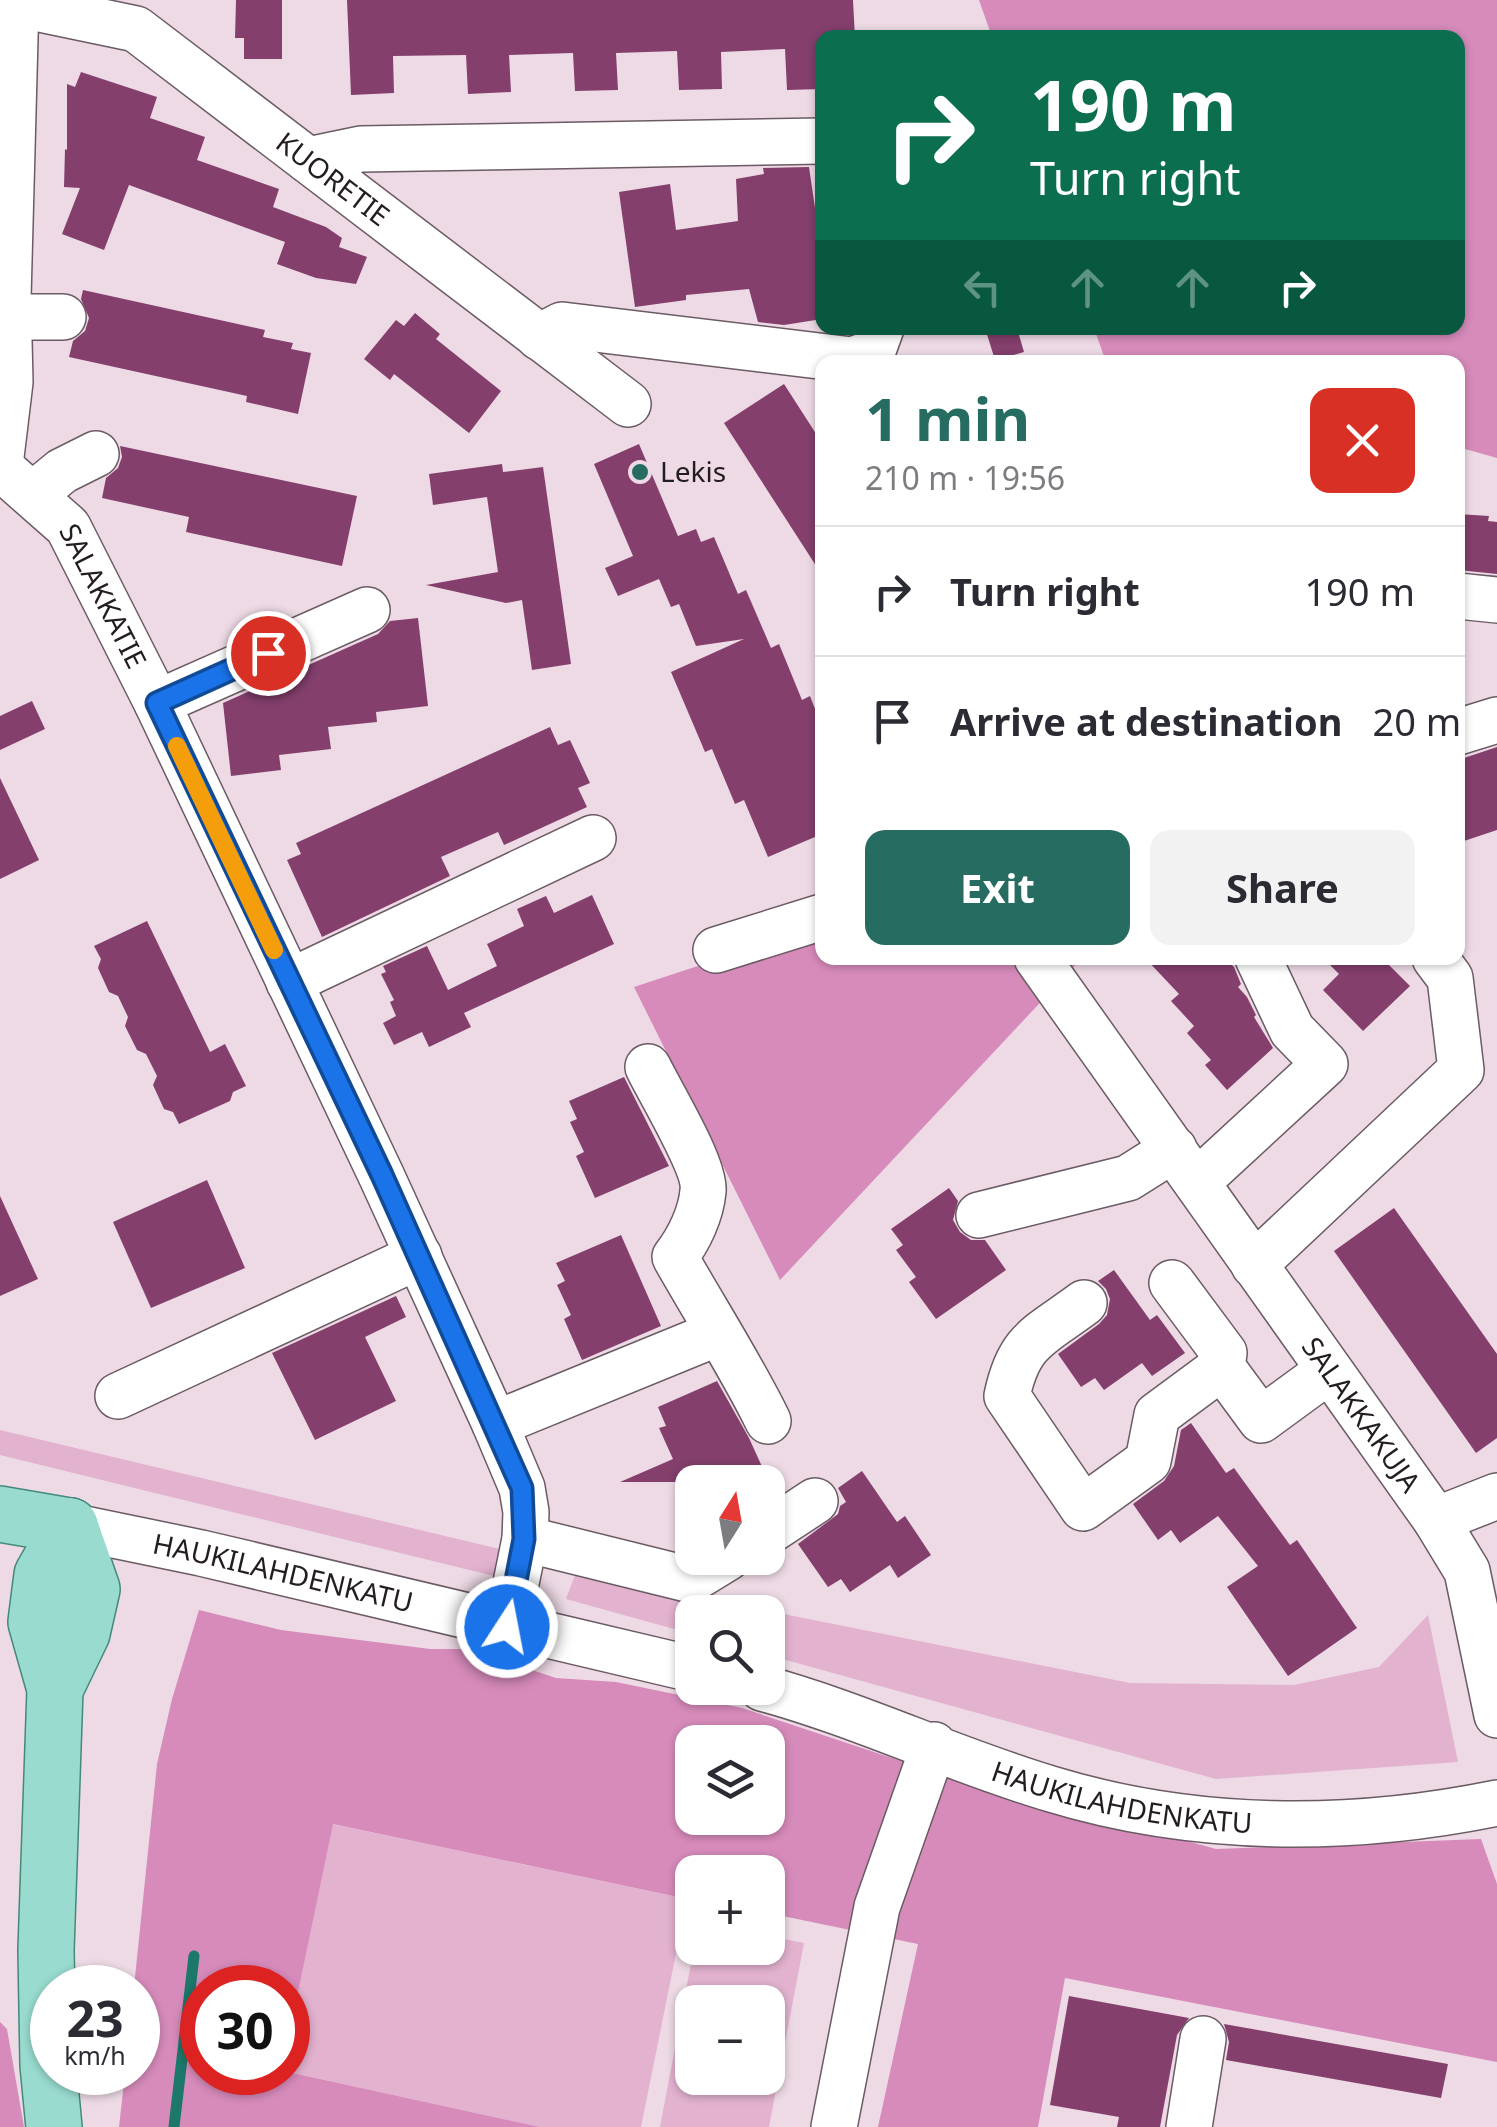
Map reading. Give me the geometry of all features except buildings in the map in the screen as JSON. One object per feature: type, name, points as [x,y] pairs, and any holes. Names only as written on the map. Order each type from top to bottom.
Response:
[{"type":"main road","points":[[29,1517],[42,1575],[36,1622],[55,1689],[46,1950],[48,2065],[54,2127]]},
{"type":"street","name":"KUORETIE","points":[[16,2],[136,30],[628,404]]},
{"type":"street","points":[[16,2],[5,304],[11,475],[62,471],[96,454]]},
{"type":"street","points":[[308,160],[361,149],[815,140]]},
{"type":"street","points":[[5,304],[63,317]]},
{"type":"street","points":[[538,337],[562,325],[815,356]]},
{"type":"street","points":[[864,355],[872,352],[878,335]]},
{"type":"street","name":"SALAKKATIE","points":[[11,475],[68,527],[157,703],[495,1424],[522,1488],[524,1539],[507,1627]]},
{"type":"street","points":[[1465,597],[1497,600]]},
{"type":"street","points":[[157,703],[367,610]]},
{"type":"street","points":[[1465,730],[1497,720]]},
{"type":"street","points":[[289,982],[592,838]]},
{"type":"street","points":[[716,950],[815,918]]},
{"type":"street","name":"SALAKKAKUJA","points":[[1041,965],[1436,1520],[1467,1572],[1497,1715]]},
{"type":"street","points":[[979,1215],[1128,1178],[1180,1157],[1326,1064],[1292,1030],[1261,965]]},
{"type":"street","points":[[1254,1266],[1479,1068],[1450,978],[1440,965]]},
{"type":"street","points":[[648,1067],[700,1170],[704,1188],[688,1241],[664,1262],[741,1366],[768,1421]]},
{"type":"street","points":[[118,1396],[419,1256]]},
{"type":"street","points":[[1084,1303],[1024,1348],[1012,1370],[1007,1396],[1083,1508],[1148,1461],[1157,1416],[1222,1367],[1224,1353],[1172,1283]]},
{"type":"street","points":[[495,1424],[617,1362],[718,1333]]},
{"type":"street","points":[[1222,1367],[1262,1420],[1328,1371]]},
{"type":"street","points":[[1436,1520],[1497,1496]]},
{"type":"street","points":[[785,1521],[815,1501]]},
{"type":"street","name":"HAUKILAHDENKATU","points":[[29,1517],[201,1552],[675,1665]]},
{"type":"street","points":[[524,1539],[691,1580],[699,1575]]},
{"type":"street","name":"HAUKILAHDENKATU","points":[[785,1696],[1048,1788],[1132,1811],[1213,1823],[1313,1823],[1450,1812],[1497,1803]]},
{"type":"street","points":[[834,2127],[877,1908],[934,1746]]},
{"type":"street","points":[[1190,2127],[1203,2039]]},
{"type":"shaded area","points":[[979,0],[1497,0],[1497,458],[1465,449],[1465,355],[1104,355],[1096,335],[1465,335],[1465,30],[990,30]]},
{"type":"shaded area","points":[[815,927],[815,965],[1075,965],[780,1280],[634,987]]},
{"type":"shaded area","points":[[0,1430],[504,1550],[494,1576],[0,1455]]},
{"type":"shaded area","points":[[578,1567],[688,1595],[675,1595],[675,1629],[566,1599]]},
{"type":"shaded area","points":[[199,1610],[281,1630],[430,1649],[469,1649],[556,1678],[616,1682],[675,1694],[675,1705],[742,1708],[925,1769],[1216,1849],[1481,1839],[1497,1884],[1497,2062],[1065,1978],[1038,2127],[878,2127],[918,1944],[785,1917],[785,1855],[675,1855],[675,1896],[333,1824],[304,1965],[180,1965],[180,2095],[310,2095],[310,2077],[540,2127],[119,2127],[123,2095],[160,2095],[160,1965],[136,1965],[157,1764]]},
{"type":"shaded area","points":[[785,1614],[1130,1683],[1294,1685],[1379,1667],[1428,1615],[1458,1762],[1216,1779],[785,1660]]},
{"type":"shaded area","points":[[332,1824],[675,1896],[675,1958],[641,2127],[540,2127],[310,2077],[310,1965],[303,1965]]},
{"type":"shaded area","points":[[785,1939],[804,1943],[785,2043],[785,1985],[687,1985],[691,1965],[785,1965]]},
{"type":"shaded area","points":[[0,2022],[7,2029],[24,2127],[0,2127]]},
{"type":"shaded area","points":[[675,2048],[675,2095],[775,2095],[769,2127],[660,2127]]},
{"type":"waterway","points":[[174,2127],[194,1956]]},
{"type":"slow traffic","points":[[177,746],[274,950]]},
{"type":"place","name":"Lekis","points":[[640,472]]},
{"type":"route","points":[[268,653],[157,703],[382,1175],[522,1488],[526,1512],[524,1539],[507,1627]]}]
